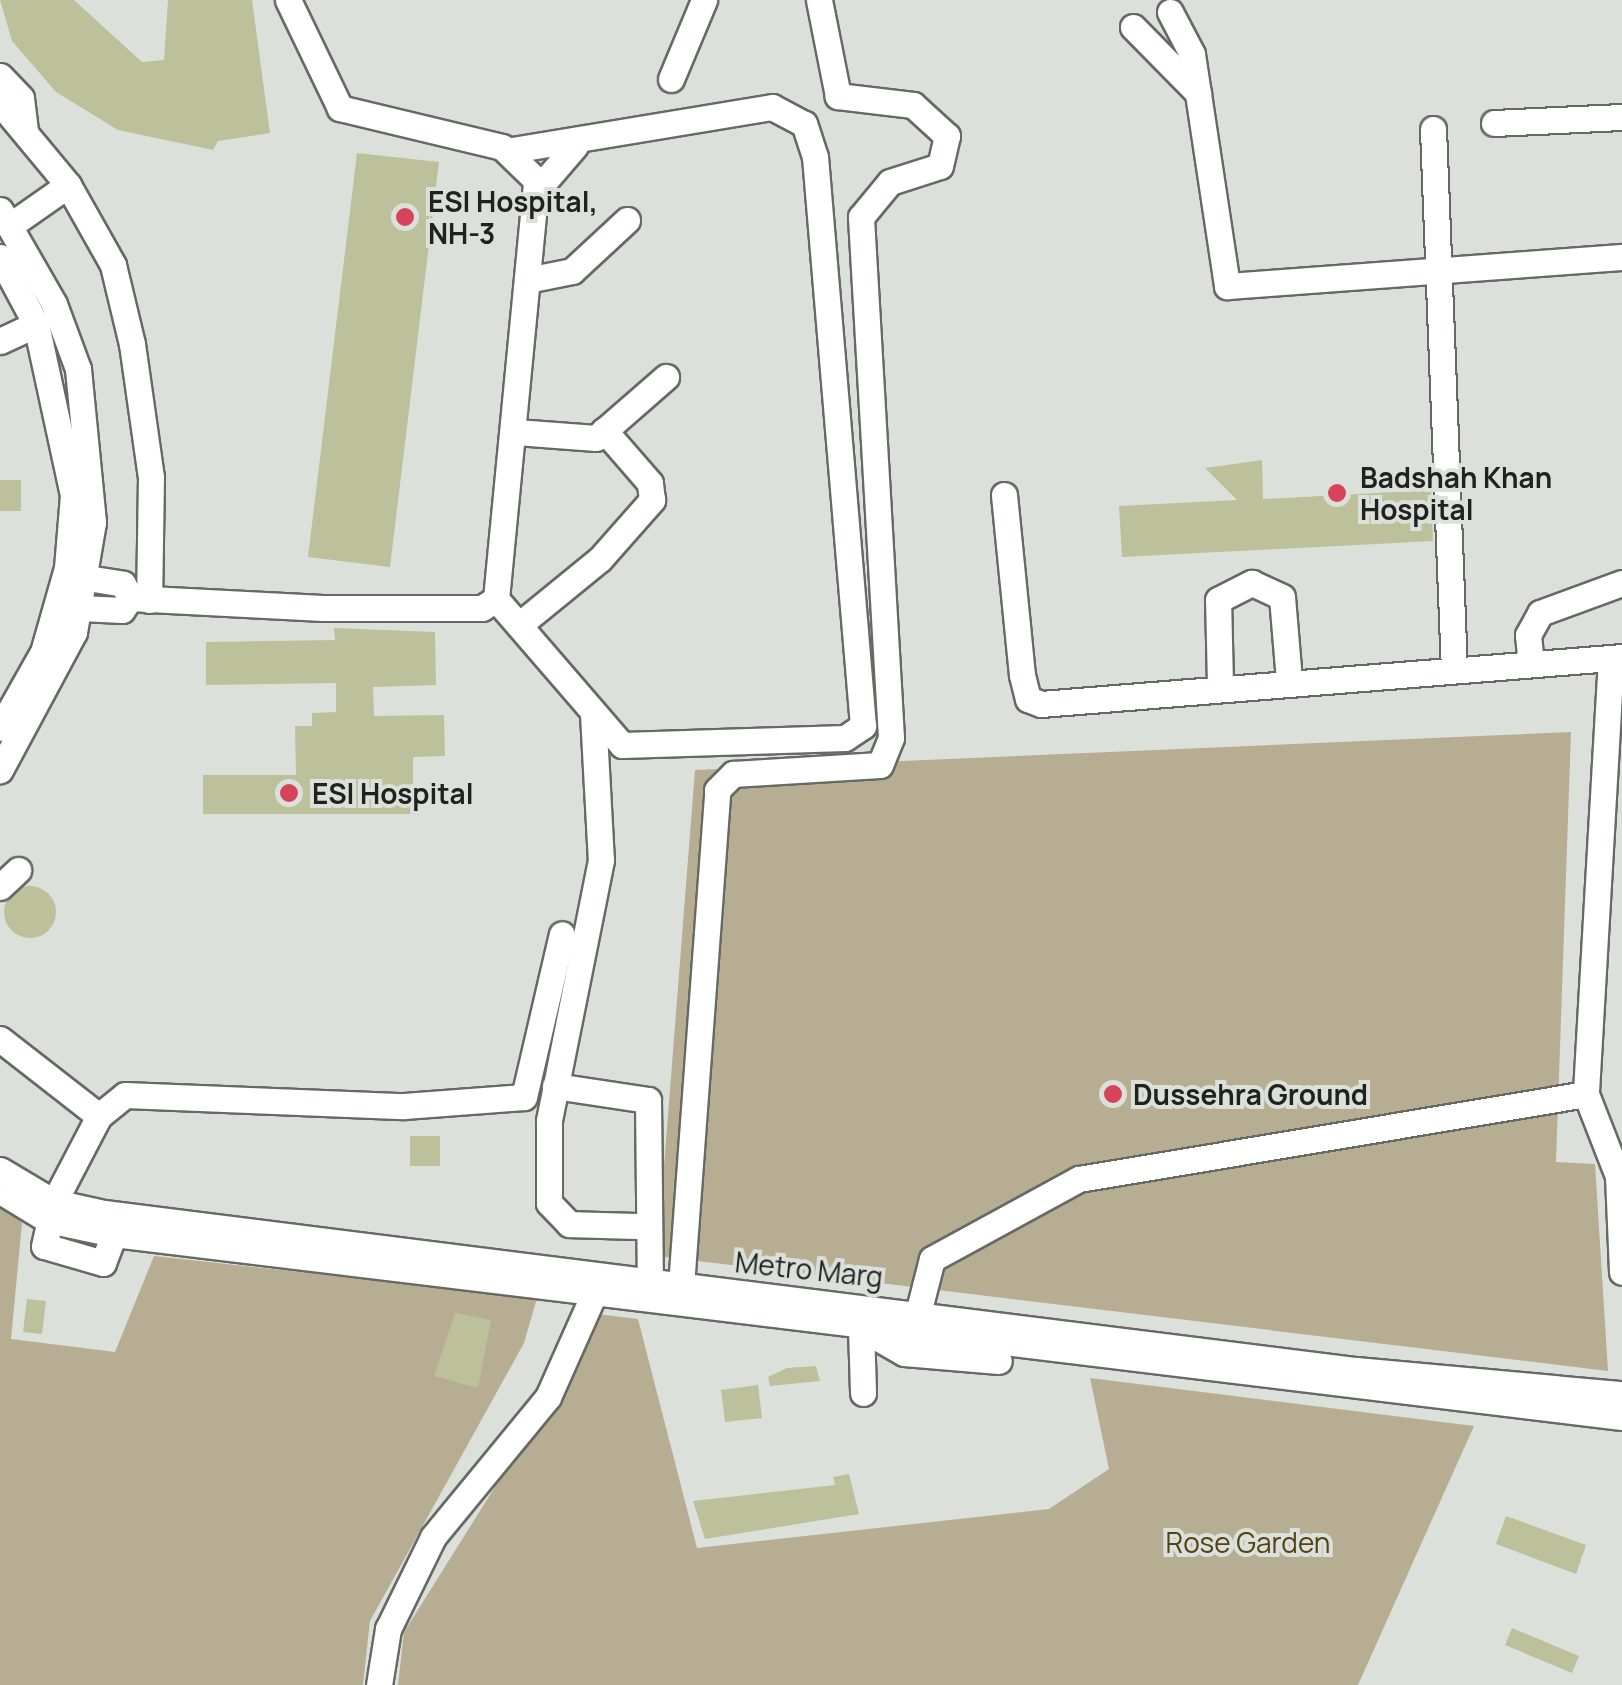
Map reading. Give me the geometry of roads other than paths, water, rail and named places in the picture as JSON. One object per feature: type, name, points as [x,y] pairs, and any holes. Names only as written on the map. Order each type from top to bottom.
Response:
[{"type":"street","points":[[288,0],[340,108],[510,150],[574,146],[772,107],[804,124],[815,157],[864,716],[854,738],[645,748],[622,745],[496,599],[538,190],[574,146]]},
{"type":"street","points":[[671,79],[704,0]]},
{"type":"street","points":[[681,1286],[716,790],[733,774],[880,764],[891,738],[861,217],[890,182],[940,166],[947,136],[913,105],[838,96],[819,0]]},
{"type":"street","points":[[1170,12],[1190,44],[1227,286],[1622,257]]},
{"type":"street","points":[[1132,27],[1162,47],[1198,93]]},
{"type":"street","points":[[0,76],[21,98],[25,132]]},
{"type":"street","points":[[0,103],[68,185],[113,265],[132,344],[151,477],[140,599]]},
{"type":"street","points":[[1494,123],[1622,117]]},
{"type":"street","points":[[1433,129],[1442,271],[1454,670]]},
{"type":"street","points":[[510,150],[538,190]]},
{"type":"street","points":[[0,770],[80,608],[87,578],[93,522],[78,369],[6,217],[68,185]]},
{"type":"street","points":[[528,280],[572,272],[627,220]]},
{"type":"street","points":[[0,257],[36,324],[73,495],[67,568],[43,652],[0,728]]},
{"type":"street","points":[[0,341],[36,324]]},
{"type":"street","points":[[516,432],[572,442],[604,430],[666,377]]},
{"type":"street","points":[[519,626],[600,559],[652,500],[650,483],[604,430]]},
{"type":"street","points":[[1004,495],[1028,699],[1617,657],[1586,1094],[1614,1160],[1622,1272]]},
{"type":"street","points":[[87,578],[123,584],[140,599]]},
{"type":"street","points":[[1220,684],[1218,600],[1252,583],[1282,597],[1288,680]]},
{"type":"street","points":[[1530,664],[1528,635],[1540,613],[1622,583]]},
{"type":"street","points":[[80,608],[122,610],[140,599],[482,608],[496,599]]},
{"type":"street","points":[[594,714],[601,860],[555,1086],[554,1218],[642,1226]]},
{"type":"street","points":[[51,1211],[100,1116],[142,1091],[356,1105],[517,1101],[534,1080],[562,934]]},
{"type":"street","points":[[0,1039],[100,1116]]},
{"type":"street","points":[[555,1086],[648,1100],[642,1226],[654,1248],[650,1282]]},
{"type":"street","points":[[915,1322],[932,1259],[1079,1178],[1586,1094]]},
{"type":"street","name":"Metro Marg","points":[[0,1170],[51,1211],[599,1286],[861,1328],[915,1322],[1356,1370],[1622,1394]]},
{"type":"street","name":"Metro Marg","points":[[0,1190],[114,1234],[599,1286],[650,1282],[915,1322],[1087,1356],[1622,1417]]},
{"type":"street","points":[[379,1685],[388,1630],[433,1536],[548,1397],[599,1286]]},
{"type":"street","points":[[861,1328],[904,1353],[1058,1366],[1087,1356]]},
{"type":"street","points":[[861,1328],[863,1393]]},
{"type":"place","name":"ESI Hospital, NH-3","points":[[405,217]]},
{"type":"place","name":"Badshah Khan Hospital","points":[[1337,493]]},
{"type":"place","name":"ESI Hospital","points":[[289,793]]},
{"type":"place","name":"Dussehra Ground","points":[[1113,1094]]},
{"type":"park label","name":"Rose Garden","points":[[1248,1542]]}]
